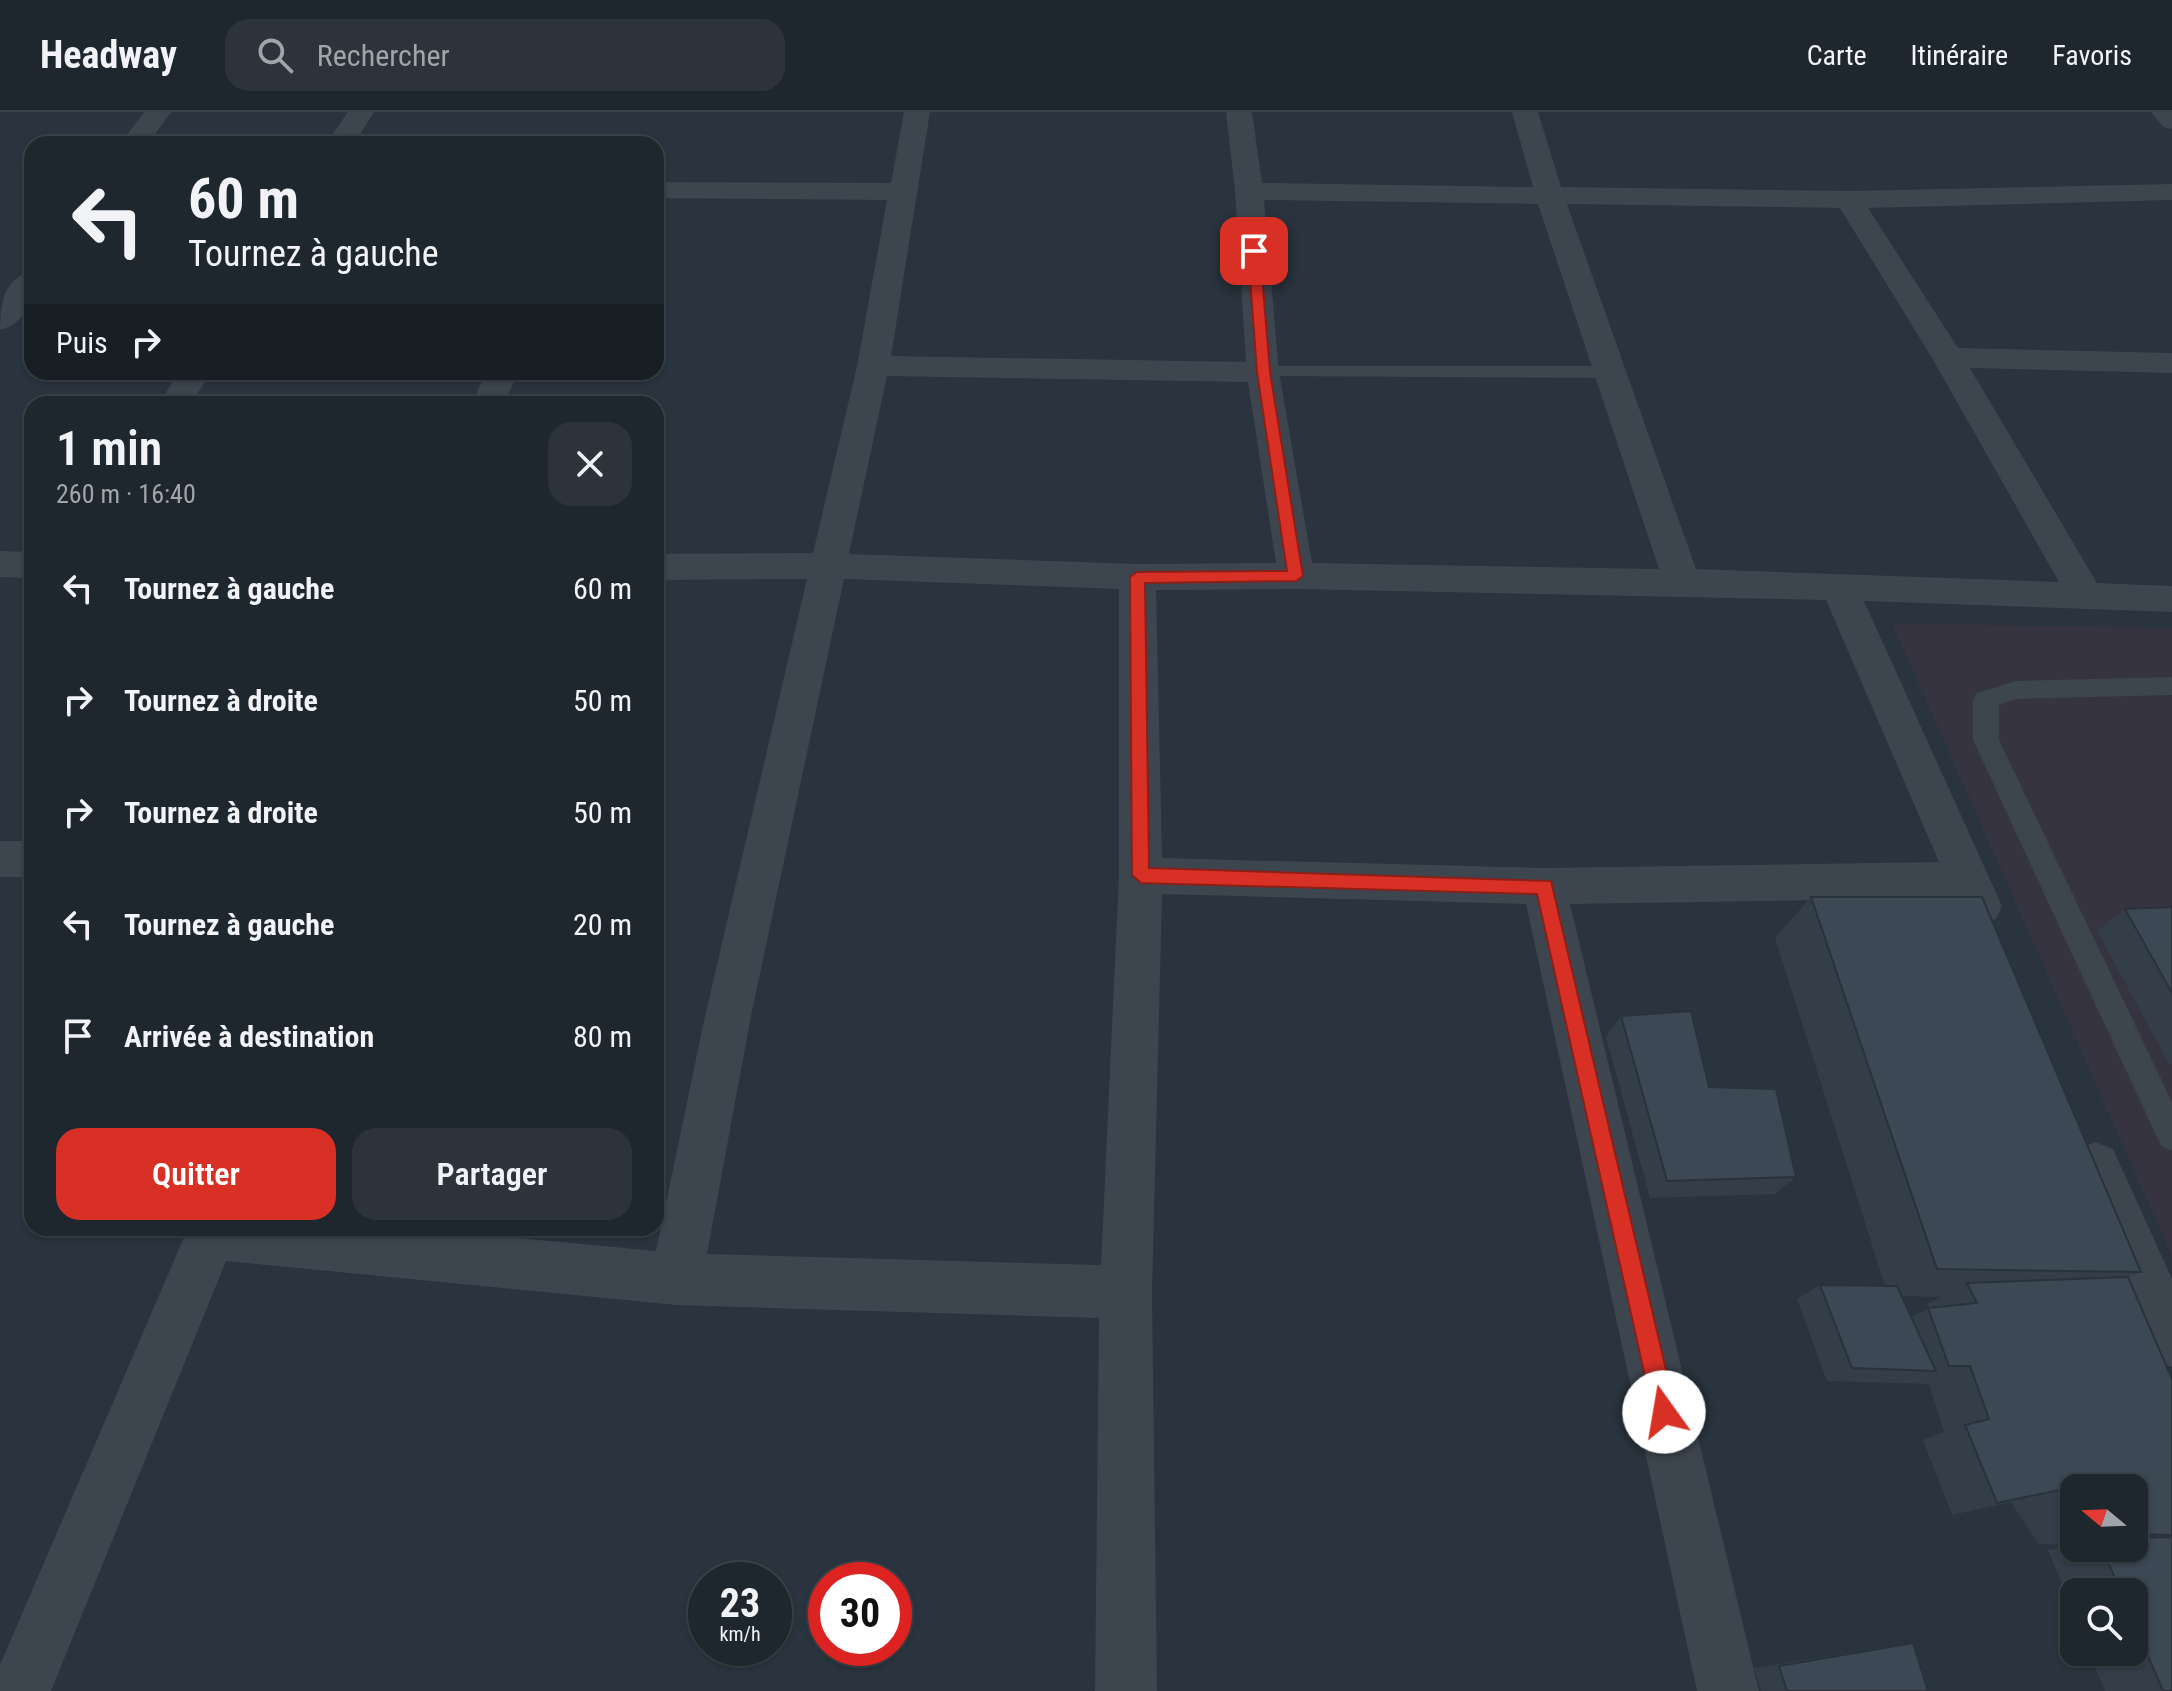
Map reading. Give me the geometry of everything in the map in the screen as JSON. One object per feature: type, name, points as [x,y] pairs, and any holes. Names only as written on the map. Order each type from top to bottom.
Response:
[{"type":"street","points":[[140,136],[158,112]]},
{"type":"street","points":[[345,136],[361,112]]},
{"type":"street","points":[[676,1279],[728,1016],[831,566],[873,366],[917,112]]},
{"type":"street","points":[[1239,112],[1249,191],[1263,372],[1296,576]]},
{"type":"street","points":[[1525,112],[1549,194],[1682,582]]},
{"type":"street","points":[[2164,112],[2172,121]]},
{"type":"street","points":[[664,190],[902,192]]},
{"type":"street","points":[[1249,191],[1849,200],[2172,192]]},
{"type":"street","points":[[1849,200],[1948,358],[2087,598]]},
{"type":"street","points":[[0,321],[24,290]]},
{"type":"street","points":[[1948,358],[2172,363]]},
{"type":"street","points":[[873,366],[1263,372]]},
{"type":"street","points":[[0,564],[24,565]]},
{"type":"street","points":[[664,567],[831,566],[1137,577],[1296,576],[1682,582],[2172,599]]},
{"type":"street","points":[[1126,1691],[1126,1292],[1141,875],[1137,577]]},
{"type":"street","points":[[1839,588],[1994,938]]},
{"type":"street","points":[[0,859],[24,859]]},
{"type":"street","points":[[1141,875],[1544,886],[1969,880]]},
{"type":"street","points":[[1544,886],[1728,1691]]},
{"type":"street","points":[[2077,1124],[2172,1340]]},
{"type":"street","points":[[20,1691],[211,1236]]},
{"type":"street","points":[[261,1236],[676,1279],[1126,1292]]},
{"type":"lane","points":[[1263,372],[1609,372]]},
{"type":"lane","points":[[2172,686],[2016,690],[1986,700],[1986,740],[2172,1136]]},
{"type":"shaded area","points":[[1892,623],[2172,628],[2172,1256]]},
{"type":"building","points":[[1811,897],[1982,897],[2141,1272],[1937,1269]]},
{"type":"building","points":[[2172,907],[2172,993],[2125,909]]},
{"type":"building","points":[[1691,1011],[1709,1087],[1776,1089],[1796,1177],[1667,1181],[1621,1016]]},
{"type":"building","points":[[2128,1277],[2172,1379],[2172,1535],[2148,1534],[2148,1474],[2060,1474],[2060,1491],[1997,1503],[1965,1425],[1989,1419],[1970,1366],[1949,1366],[1928,1308],[1977,1303],[1967,1283]]},
{"type":"building","points":[[1820,1285],[1897,1286],[1936,1371],[1852,1368]]},
{"type":"building","points":[[2172,1537],[2172,1691],[2163,1691],[2148,1656],[2148,1578],[2115,1578],[2108,1562],[2148,1562],[2148,1538]]},
{"type":"building","points":[[1913,1643],[1928,1691],[1787,1691],[1779,1666]]},
{"type":"route","points":[[1254,251],[1263,372],[1296,576],[1137,577],[1141,875],[1544,886],[1664,1412]]}]
